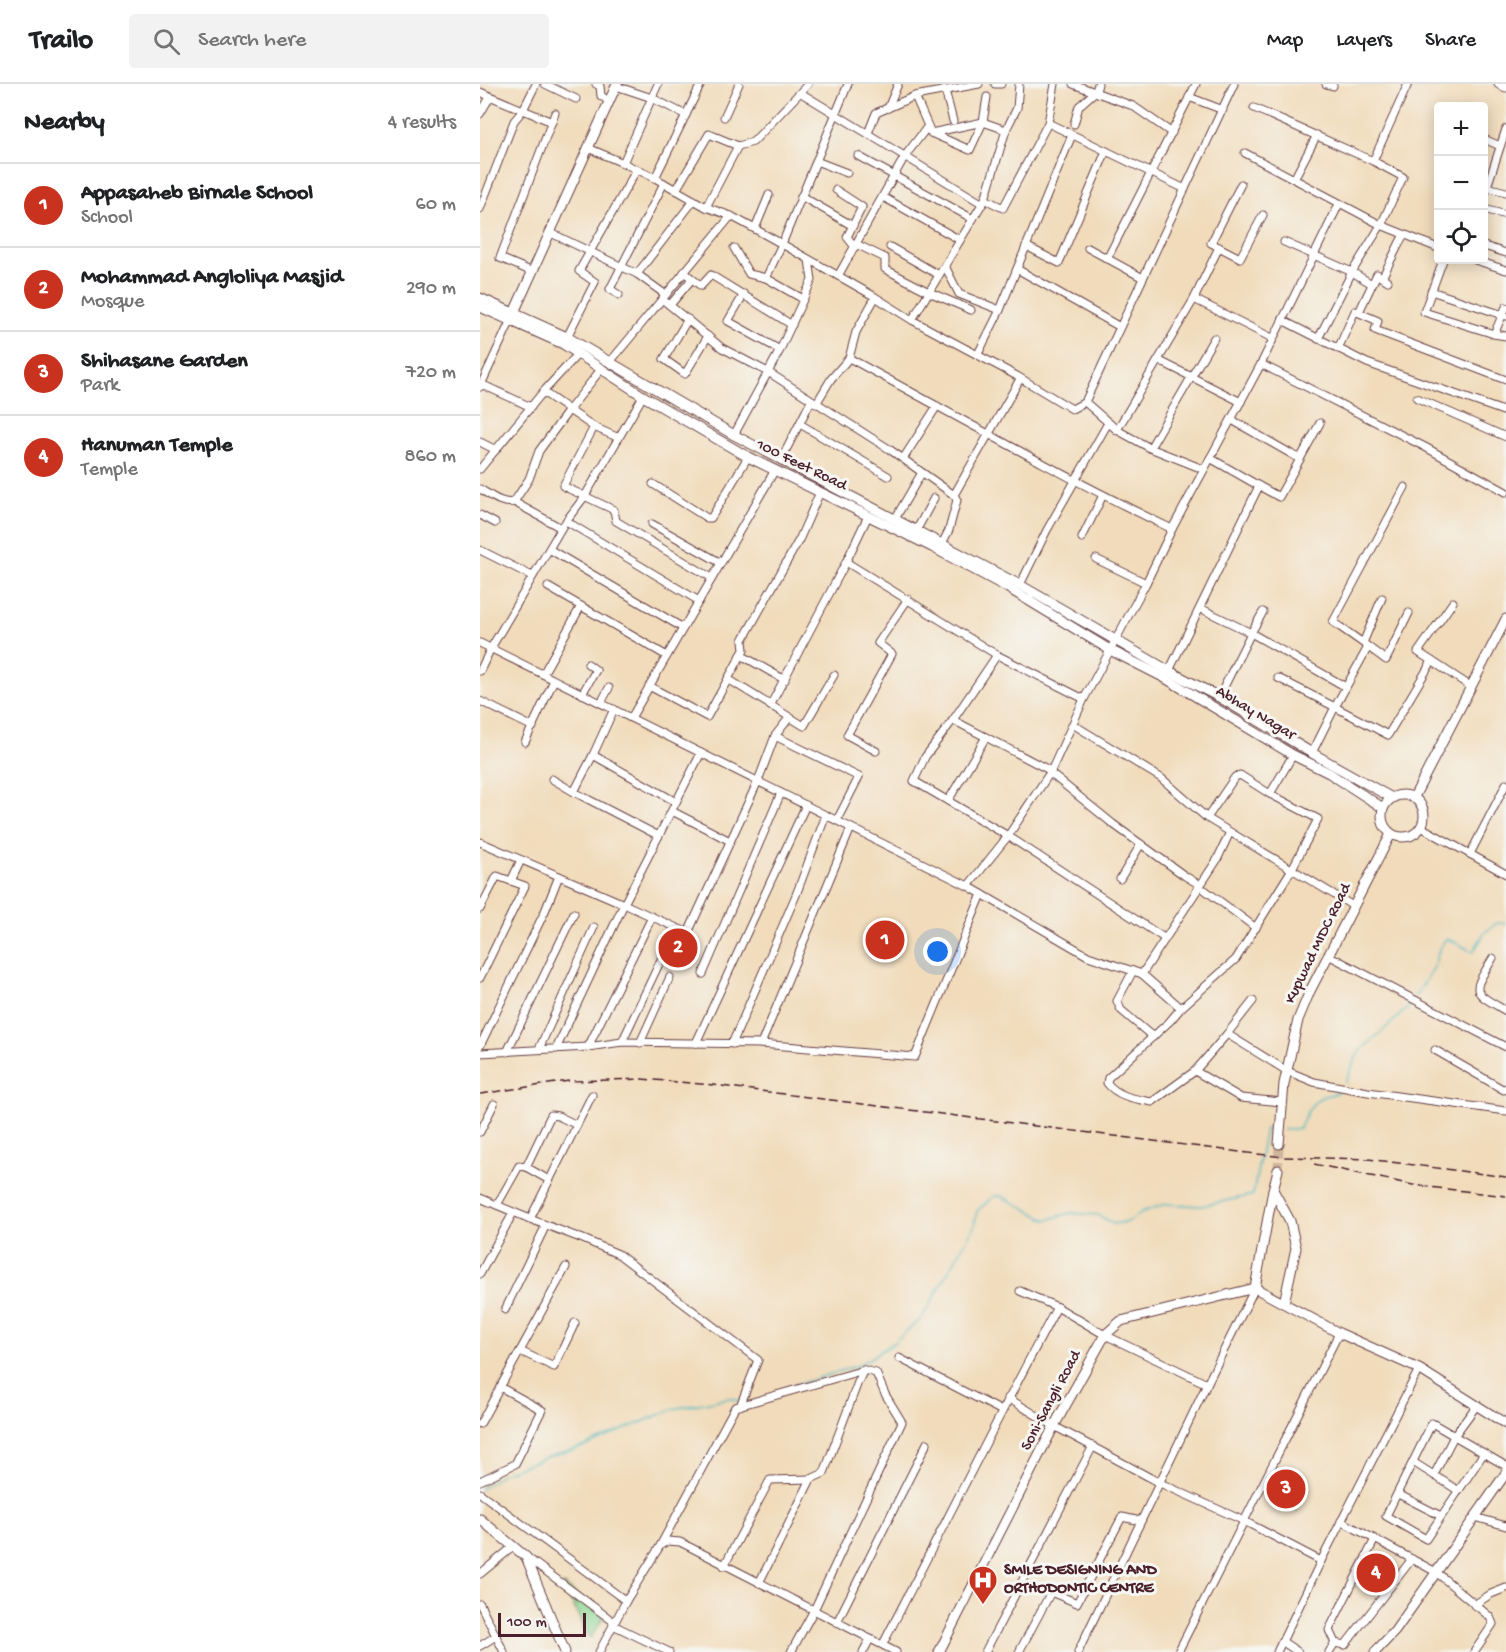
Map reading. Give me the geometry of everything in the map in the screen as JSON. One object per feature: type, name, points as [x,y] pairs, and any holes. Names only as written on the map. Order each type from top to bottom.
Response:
[{"type":"main road","points":[[512,318],[616,85]]},
{"type":"main road","points":[[480,298],[512,318],[567,337],[606,365],[1020,585],[1392,798]]},
{"type":"main road","name":"100 Feet Road","points":[[480,308],[512,318],[578,354],[606,365],[644,396],[748,457],[1008,588],[1110,650]]},
{"type":"main road","points":[[1414,797],[1506,619]]},
{"type":"main road","name":"Abhay Nagar","points":[[1110,650],[1165,678],[1293,754],[1329,772],[1383,808]]},
{"type":"main road","points":[[1401,794],[1419,800],[1425,811],[1424,824],[1420,826],[1416,834],[1404,838],[1391,834],[1384,824],[1383,808],[1392,798],[1401,794]]},
{"type":"main road","name":"Kupwad MIDC Road","points":[[1279,1144],[1282,1102],[1298,1020],[1328,954],[1391,834]]},
{"type":"main road","points":[[1278,1170],[1255,1288],[1339,1333],[1419,1369],[1506,1424]]},
{"type":"main road","points":[[1273,1190],[1290,1221],[1296,1248],[1284,1303]]},
{"type":"main road","name":"Soni-Sangli Road","points":[[939,1652],[1054,1426],[1105,1335],[1121,1321],[1255,1288]]},
{"type":"main road","points":[[1375,1652],[1395,1631],[1506,1473]]},
{"type":"main road","points":[[480,1519],[526,1557],[565,1652]]},
{"type":"street","points":[[480,209],[514,121],[523,110],[536,84]]},
{"type":"street","points":[[545,84],[576,99]]},
{"type":"street","points":[[596,84],[600,86],[601,96],[609,101]]},
{"type":"street","points":[[623,163],[658,84]]},
{"type":"street","points":[[655,178],[701,84]]},
{"type":"street","points":[[724,117],[739,84]]},
{"type":"street","points":[[676,190],[709,134],[738,146],[753,142],[808,84]]},
{"type":"street","points":[[766,278],[848,84]]},
{"type":"street","points":[[888,108],[898,84]]},
{"type":"street","points":[[868,134],[876,113],[915,96],[979,84]]},
{"type":"street","points":[[995,84],[1001,84]]},
{"type":"street","points":[[912,320],[984,201],[1006,130],[1017,108],[1018,84]]},
{"type":"street","points":[[801,93],[984,201],[1004,208],[1048,123],[1056,84]]},
{"type":"street","points":[[1073,84],[1097,88],[1133,106],[1172,133]]},
{"type":"street","points":[[1107,259],[1196,84]]},
{"type":"street","points":[[588,148],[655,178],[706,207],[731,216],[1072,409],[1085,402],[1234,84]]},
{"type":"street","points":[[1373,161],[1407,84]]},
{"type":"street","points":[[616,85],[652,98],[686,115]]},
{"type":"street","points":[[1074,124],[1079,106],[1097,88]]},
{"type":"street","points":[[945,90],[953,121]]},
{"type":"street","points":[[480,92],[552,122]]},
{"type":"street","points":[[915,96],[929,129],[970,150],[983,122],[987,97]]},
{"type":"street","points":[[480,114],[490,97]]},
{"type":"street","points":[[1189,97],[1223,110]]},
{"type":"street","points":[[1254,108],[1317,135],[1403,177],[1381,225],[1352,272],[1318,339]]},
{"type":"street","points":[[533,272],[500,258],[555,113]]},
{"type":"street","points":[[838,276],[905,156],[929,129],[983,122],[1006,130]]},
{"type":"street","points":[[1048,123],[1185,189]]},
{"type":"street","points":[[1488,184],[1506,129]]},
{"type":"street","points":[[978,354],[1000,310],[1072,135]]},
{"type":"street","points":[[1294,179],[1317,135]]},
{"type":"street","points":[[1488,141],[1500,146]]},
{"type":"street","points":[[706,207],[738,146]]},
{"type":"street","points":[[1026,246],[1059,263],[1106,151]]},
{"type":"street","points":[[1245,153],[1381,225],[1434,246]]},
{"type":"street","points":[[858,156],[973,219]]},
{"type":"street","points":[[816,160],[847,173]]},
{"type":"street","points":[[1488,164],[1493,166]]},
{"type":"street","points":[[567,337],[595,282],[579,271],[637,169]]},
{"type":"street","points":[[619,295],[610,289],[664,183]]},
{"type":"street","points":[[1241,184],[1211,243],[1240,258],[1263,215]]},
{"type":"street","points":[[1488,187],[1506,192]]},
{"type":"street","points":[[836,190],[862,207],[847,237],[856,245],[885,258],[885,269],[929,292],[971,310]]},
{"type":"street","points":[[755,229],[769,195]]},
{"type":"street","points":[[801,196],[852,226]]},
{"type":"street","points":[[883,197],[960,240]]},
{"type":"street","points":[[637,274],[694,200]]},
{"type":"street","points":[[968,886],[1008,836],[1051,772],[1084,699],[1261,364],[1339,204]]},
{"type":"street","points":[[1488,210],[1506,215]]},
{"type":"street","points":[[514,502],[529,479],[538,451],[569,410],[731,216]]},
{"type":"street","points":[[551,233],[637,274],[722,348],[768,372],[903,459],[921,474],[954,495],[957,500],[949,530],[942,544]]},
{"type":"street","points":[[1359,312],[1377,274],[1385,279],[1403,236]]},
{"type":"street","points":[[1284,242],[1352,272],[1372,284]]},
{"type":"street","points":[[1488,247],[1504,252],[1506,243]]},
{"type":"street","points":[[890,247],[939,275]]},
{"type":"street","points":[[1117,430],[1194,300],[1219,247]]},
{"type":"street","points":[[734,248],[749,274],[766,278],[803,299]]},
{"type":"street","points":[[1088,248],[1143,278]]},
{"type":"street","points":[[734,435],[780,350],[812,280],[809,260]]},
{"type":"street","points":[[1441,264],[1424,312],[1506,336]]},
{"type":"street","points":[[1487,264],[1506,270]]},
{"type":"street","points":[[945,266],[959,294],[1000,310]]},
{"type":"street","points":[[1017,269],[1120,327]]},
{"type":"street","points":[[684,272],[701,286],[711,275],[792,325]]},
{"type":"street","points":[[670,304],[692,279]]},
{"type":"street","points":[[1431,291],[1504,316]]},
{"type":"street","points":[[744,294],[728,321],[780,350]]},
{"type":"street","points":[[782,458],[813,403],[849,358],[856,332],[875,298]]},
{"type":"street","points":[[1194,300],[1272,338]]},
{"type":"street","points":[[1494,334],[1504,316],[1506,307]]},
{"type":"street","points":[[1338,349],[1355,311],[1378,321],[1375,330],[1506,380]]},
{"type":"street","points":[[512,318],[481,385],[531,406]]},
{"type":"street","points":[[688,320],[664,359],[685,374],[708,336]]},
{"type":"street","points":[[1282,320],[1367,363],[1506,412]]},
{"type":"street","points":[[1150,448],[1214,338]]},
{"type":"street","points":[[480,469],[531,406],[578,354]]},
{"type":"street","points":[[849,358],[989,436],[1172,529]]},
{"type":"street","points":[[1158,360],[1240,402]]},
{"type":"street","points":[[1261,364],[1425,447],[1506,492]]},
{"type":"street","points":[[954,495],[1020,379]]},
{"type":"street","points":[[543,392],[594,427],[619,438]]},
{"type":"street","points":[[480,670],[532,576],[566,520],[585,496],[644,396]]},
{"type":"street","points":[[1417,398],[1506,437]]},
{"type":"street","points":[[1085,402],[1117,430],[1150,448],[1203,470]]},
{"type":"street","points":[[903,459],[938,406]]},
{"type":"street","points":[[1232,420],[1300,459]]},
{"type":"street","points":[[1020,585],[1047,530],[1108,423]]},
{"type":"street","points":[[1210,458],[1279,497],[1320,423]]},
{"type":"street","points":[[800,424],[888,476]]},
{"type":"street","points":[[594,427],[563,486],[614,510],[616,521],[712,578]]},
{"type":"street","points":[[480,442],[496,450]]},
{"type":"street","points":[[652,484],[709,519],[748,457]]},
{"type":"street","points":[[631,718],[775,470]]},
{"type":"street","points":[[895,519],[921,474]]},
{"type":"street","points":[[1169,671],[1259,486]]},
{"type":"street","points":[[1405,487],[1333,622],[1386,660],[1409,614]]},
{"type":"street","points":[[480,489],[502,501],[514,502],[561,528]]},
{"type":"street","points":[[649,686],[707,717],[744,650],[743,640],[800,538],[820,492]]},
{"type":"street","points":[[1082,538],[1103,495]]},
{"type":"street","points":[[916,531],[934,498]]},
{"type":"street","points":[[480,515],[495,523]]},
{"type":"street","points":[[770,706],[868,516]]},
{"type":"street","points":[[566,520],[699,601]]},
{"type":"street","points":[[652,524],[721,563]]},
{"type":"street","points":[[480,549],[532,576]]},
{"type":"street","points":[[549,549],[683,628]]},
{"type":"street","points":[[1096,559],[1146,583]]},
{"type":"street","points":[[846,562],[997,655],[1084,699]]},
{"type":"street","points":[[548,587],[667,656]]},
{"type":"street","points":[[1312,753],[1366,645],[1382,598]]},
{"type":"street","points":[[876,751],[847,735],[892,654],[878,643],[908,599]]},
{"type":"street","points":[[1453,602],[1418,652],[1470,686]]},
{"type":"street","points":[[543,674],[581,606]]},
{"type":"street","points":[[1202,609],[1251,633],[1346,687]]},
{"type":"street","points":[[1219,697],[1263,612]]},
{"type":"street","points":[[480,643],[968,886],[1088,956],[1142,974],[1181,1008]]},
{"type":"street","points":[[741,655],[785,680]]},
{"type":"street","points":[[997,655],[925,757],[914,781],[1008,836],[1164,938]]},
{"type":"street","points":[[1278,678],[1388,735],[1432,661]]},
{"type":"street","points":[[582,694],[596,670],[588,664]]},
{"type":"street","points":[[728,679],[804,726],[834,675]]},
{"type":"street","points":[[525,742],[554,680]]},
{"type":"street","points":[[601,703],[609,688]]},
{"type":"street","points":[[480,701],[533,727]]},
{"type":"street","points":[[574,792],[614,709]]},
{"type":"street","points":[[480,842],[688,933],[758,781],[776,736],[789,718]]},
{"type":"street","points":[[953,720],[1051,772],[1092,807],[1256,928]]},
{"type":"street","points":[[1074,725],[1161,778],[1208,818],[1353,906]]},
{"type":"street","points":[[776,736],[860,777],[837,820]]},
{"type":"street","points":[[948,801],[986,737]]},
{"type":"street","points":[[556,1049],[624,904],[701,753]]},
{"type":"street","points":[[1270,794],[1293,754]]},
{"type":"street","points":[[593,755],[676,802]]},
{"type":"street","points":[[1208,818],[1237,775],[1240,775],[1270,794],[1318,819],[1292,869],[1236,959],[1108,1078],[1107,1083],[1128,1098],[1152,1102],[1195,1071],[1253,1001]]},
{"type":"street","points":[[552,779],[659,836]]},
{"type":"street","points":[[1470,854],[1506,784]]},
{"type":"street","points":[[703,974],[781,793]]},
{"type":"street","points":[[696,1043],[806,805]]},
{"type":"street","points":[[672,811],[730,841]]},
{"type":"street","points":[[732,1044],[796,895],[826,815]]},
{"type":"street","points":[[1420,826],[1506,874]]},
{"type":"street","points":[[761,1044],[851,828]]},
{"type":"street","points":[[1142,974],[1164,938],[1203,887],[1230,832]]},
{"type":"street","points":[[1120,879],[1141,844]]},
{"type":"street","points":[[512,881],[521,860]]},
{"type":"street","points":[[480,909],[497,876],[525,886],[480,978]]},
{"type":"street","points":[[480,1046],[545,911],[559,876]]},
{"type":"street","points":[[480,1053],[588,1047],[622,1042],[761,1044],[915,1057],[982,894]]},
{"type":"street","points":[[507,1052],[574,913]]},
{"type":"street","points":[[588,1047],[652,917]]},
{"type":"street","points":[[539,1049],[594,927]]},
{"type":"street","points":[[622,1042],[676,928]]},
{"type":"street","points":[[1328,954],[1506,1047]]},
{"type":"street","points":[[1493,958],[1477,990],[1488,1001],[1506,1011]]},
{"type":"street","points":[[1133,971],[1117,1001],[1121,1010],[1153,1037]]},
{"type":"street","points":[[640,1043],[670,977]]},
{"type":"street","points":[[1227,1035],[1287,1071],[1314,1082],[1506,1111]]},
{"type":"street","points":[[1435,1050],[1504,1090],[1506,1088]]},
{"type":"street","points":[[1195,1071],[1240,1098],[1282,1102]]},
{"type":"street","points":[[530,1219],[592,1095]]},
{"type":"street","points":[[480,1132],[494,1104]]},
{"type":"street","points":[[526,1167],[551,1115],[577,1125]]},
{"type":"street","points":[[497,1205],[519,1167],[526,1167],[549,1180]]},
{"type":"street","points":[[480,1198],[618,1254],[758,1360],[740,1406]]},
{"type":"street","points":[[480,1274],[513,1213]]},
{"type":"street","points":[[505,1310],[546,1225]]},
{"type":"street","points":[[480,1424],[566,1267]]},
{"type":"street","points":[[1078,1652],[1255,1288]]},
{"type":"street","points":[[1020,1291],[1057,1307],[1105,1335],[1207,1384]]},
{"type":"street","points":[[883,1644],[1057,1307]]},
{"type":"street","points":[[520,1351],[554,1367],[574,1323]]},
{"type":"street","points":[[1178,1652],[1339,1333]]},
{"type":"street","points":[[898,1358],[1002,1411]]},
{"type":"street","points":[[1277,1652],[1320,1561],[1419,1369]]},
{"type":"street","points":[[724,1566],[770,1480],[811,1479],[824,1473],[864,1370]]},
{"type":"street","points":[[599,1652],[626,1601],[660,1546],[735,1407],[864,1370],[876,1373],[885,1394],[902,1422],[814,1610],[791,1652]]},
{"type":"street","points":[[480,1481],[515,1464],[542,1410],[500,1387]]},
{"type":"street","points":[[1008,1398],[1054,1426],[1160,1483],[1244,1521],[1320,1561]]},
{"type":"street","points":[[1434,1475],[1454,1436],[1477,1405]]},
{"type":"street","points":[[1484,1453],[1426,1539],[1386,1516],[1432,1423],[1454,1436],[1484,1453],[1506,1466]]},
{"type":"street","points":[[837,1622],[927,1443]]},
{"type":"street","points":[[985,1652],[1094,1446]]},
{"type":"street","points":[[1413,1462],[1459,1491]]},
{"type":"street","points":[[759,1583],[811,1479]]},
{"type":"street","points":[[480,1493],[626,1601]]},
{"type":"street","points":[[1398,1494],[1441,1516]]},
{"type":"street","points":[[1019,1652],[1051,1592],[1077,1604],[1122,1517],[1141,1521]]},
{"type":"street","points":[[1475,1517],[1506,1526]]},
{"type":"street","points":[[1341,1521],[1436,1572],[1490,1617],[1493,1623],[1474,1652]]},
{"type":"street","points":[[1375,1539],[1329,1630],[1335,1643],[1345,1646],[1412,1559]]},
{"type":"street","points":[[660,1546],[668,1541],[680,1542],[896,1652]]},
{"type":"street","points":[[480,1574],[514,1546]]},
{"type":"street","points":[[526,1557],[614,1623],[669,1652]]},
{"type":"street","points":[[1365,1561],[1396,1578]]},
{"type":"street","points":[[1474,1605],[1506,1588]]},
{"type":"street","points":[[480,1604],[504,1652]]},
{"type":"street","points":[[480,1646],[496,1636]]},
{"type":"street","points":[[863,1652],[870,1639]]},
{"type":"street","points":[[1282,1642],[1298,1652]]},
{"type":"street","points":[[1329,1652],[1335,1643]]},
{"type":"green space","points":[[1276,1470],[1307,1482],[1297,1511],[1265,1496]]},
{"type":"green space","points":[[563,1584],[604,1617],[591,1637],[588,1636]]},
{"type":"waterway","points":[[1415,997],[1433,969],[1440,947],[1447,938],[1473,952],[1485,932],[1497,923],[1506,924]]},
{"type":"waterway","points":[[1345,1083],[1358,1053],[1413,1001]]},
{"type":"waterway","points":[[1283,1130],[1300,1128],[1314,1102],[1340,1089]]},
{"type":"waterway","points":[[787,1388],[859,1365],[892,1344],[922,1318],[974,1227],[977,1211],[994,1196],[1001,1196],[1047,1220],[1070,1213],[1098,1215],[1114,1224],[1130,1221],[1142,1212],[1166,1204],[1201,1206],[1253,1195],[1265,1129],[1275,1130]]},
{"type":"waterway","points":[[506,1472],[580,1448],[673,1409],[729,1398],[740,1401]]},
{"type":"waterway","points":[[480,1489],[502,1474]]},
{"type":"tunnel","points":[[1278,1170],[1279,1144]]},
{"type":"railway","points":[[480,1094],[569,1081],[642,1079],[713,1085],[1283,1157],[1368,1159],[1506,1177]]},
{"type":"railway","points":[[1314,1164],[1413,1185],[1506,1196]]},
{"type":"place","name":"Appasaheb Birnale School","points":[[885,940]]},
{"type":"place","name":"Mohammad Angloliya Masjid","points":[[678,948]]},
{"type":"place","name":"Shihasane Garden","points":[[1286,1489]]},
{"type":"place","name":"Hanuman Temple","points":[[1376,1573]]},
{"type":"place","name":"SMILE DESIGNING AND ORTHODONTIC CENTRE","points":[[983,1606]]}]
